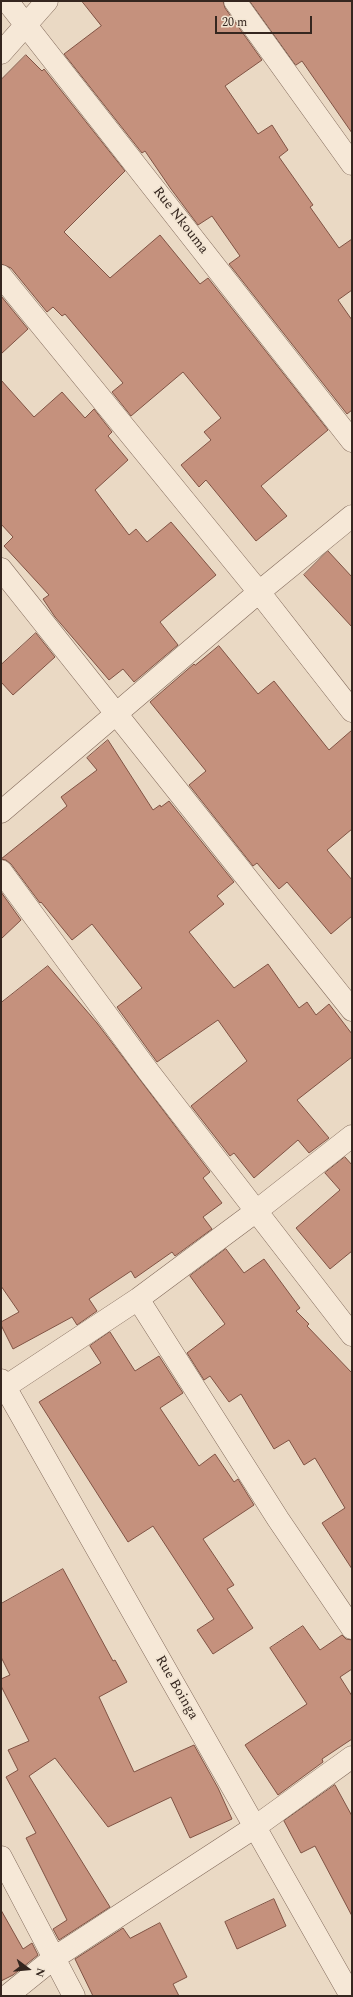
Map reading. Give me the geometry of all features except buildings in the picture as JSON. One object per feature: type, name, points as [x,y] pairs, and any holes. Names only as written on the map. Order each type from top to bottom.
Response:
[{"type":"street","name":"Rue Nkouma","points":[[7,1],[352,441]]},
{"type":"street","points":[[1,52],[47,1]]},
{"type":"street","points":[[235,1],[352,164]]},
{"type":"street","points":[[1,276],[259,592],[352,711]]},
{"type":"street","points":[[1,812],[259,592],[352,516]]},
{"type":"street","points":[[1,569],[352,1010]]},
{"type":"street","points":[[1,871],[148,1071],[255,1212],[352,1334]]},
{"type":"street","points":[[3,1384],[138,1299],[255,1212],[352,1136]]},
{"type":"street","points":[[138,1299],[278,1519],[352,1628]]},
{"type":"street","name":"Rue Boinga","points":[[3,1384],[351,1996]]},
{"type":"street","points":[[7,1996],[54,1958],[254,1827],[352,1757]]},
{"type":"street","points":[[1,1858],[74,1996]]}]
